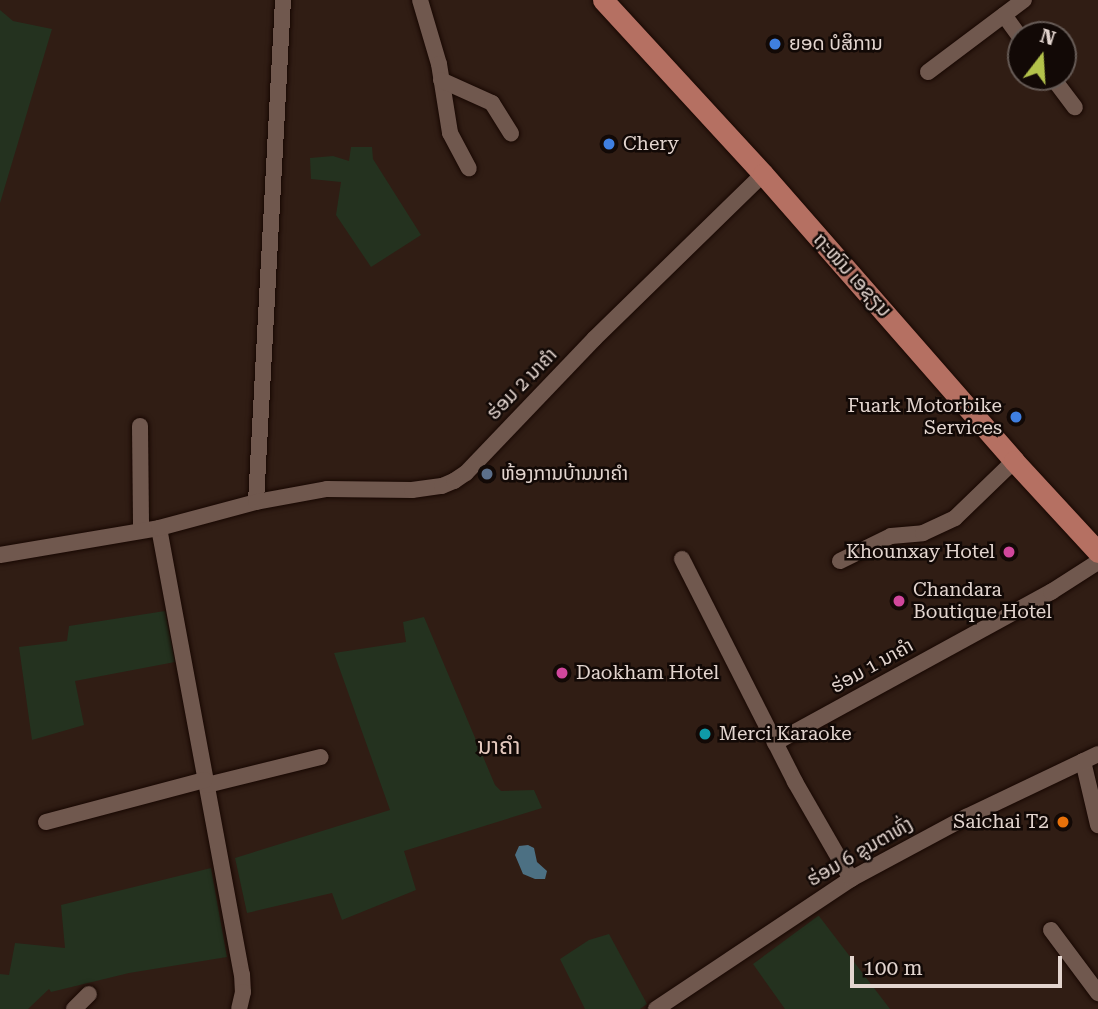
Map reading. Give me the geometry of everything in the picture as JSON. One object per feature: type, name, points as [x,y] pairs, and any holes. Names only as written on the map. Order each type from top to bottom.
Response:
[{"type":"main road","name":"ຖະໜົນ ເອຊຽນ","points":[[603,0],[763,174],[1014,461],[1098,552]]},
{"type":"street","points":[[256,502],[283,0]]},
{"type":"street","points":[[420,0],[442,80],[450,133],[469,169]]},
{"type":"street","points":[[928,72],[1024,0]]},
{"type":"street","points":[[1004,15],[1009,21]]},
{"type":"street","points":[[442,80],[492,103],[511,133]]},
{"type":"street","points":[[1063,91],[1075,107]]},
{"type":"street","name":"ຮ່ອມ 2 ນາຄຳ","points":[[0,555],[159,528],[256,502],[327,489],[412,489],[442,486],[454,481],[763,174]]},
{"type":"street","points":[[140,426],[141,530]]},
{"type":"street","points":[[840,561],[891,536],[923,533],[955,518],[1014,461]]},
{"type":"street","points":[[159,528],[242,974],[243,992],[239,1009]]},
{"type":"street","points":[[682,559],[775,743],[850,879]]},
{"type":"street","name":"ຮ່ອມ 1 ນາຄຳ","points":[[775,743],[1051,592],[1098,562]]},
{"type":"street","name":"ຮ່ອມ 6 ຂູນຕາທົ່ງ","points":[[656,1009],[850,879],[966,817],[1098,754]]},
{"type":"street","points":[[46,822],[321,757]]},
{"type":"street","points":[[1083,761],[1098,825]]},
{"type":"street","points":[[1051,930],[1098,993]]},
{"type":"street","points":[[74,1009],[89,994]]},
{"type":"green space","points":[[0,10],[13,21],[52,29],[0,203]]},
{"type":"green space","points":[[351,147],[372,147],[373,159],[421,235],[371,267],[336,215],[341,182],[311,179],[310,158],[333,156],[349,161]]},
{"type":"green space","points":[[165,611],[175,662],[75,681],[84,725],[32,740],[19,647],[67,641],[69,626]]},
{"type":"green space","points":[[424,617],[495,785],[501,791],[534,790],[542,808],[404,851],[416,890],[342,920],[332,893],[247,913],[235,858],[390,810],[334,653],[406,642],[403,622]]},
{"type":"green space","points":[[211,868],[227,957],[129,973],[51,992],[49,989],[28,1009],[0,1009],[0,974],[9,975],[15,943],[65,948],[61,905]]},
{"type":"green space","points":[[818,916],[890,1009],[785,1009],[753,964]]},
{"type":"green space","points":[[609,934],[647,1004],[640,1009],[585,1009],[560,959],[589,940]]},
{"type":"water","points":[[528,845],[534,848],[537,862],[547,871],[545,879],[535,879],[523,874],[515,855],[519,846]]},
{"type":"place","name":"ຍອດ ບໍສິການ","points":[[775,44]]},
{"type":"place","name":"Chery","points":[[609,144]]},
{"type":"place","name":"Fuark Motorbike Services","points":[[1016,417]]},
{"type":"place","name":"ຫ້ອງການບ້ານນາຄໍາ","points":[[487,474]]},
{"type":"place","name":"Khounxay Hotel","points":[[1009,552]]},
{"type":"place","name":"Chandara Boutique Hotel","points":[[899,601]]},
{"type":"place","name":"Daokham Hotel","points":[[562,673]]},
{"type":"place","name":"Merci Karaoke","points":[[705,734]]},
{"type":"place","name":"Saichai T2","points":[[1063,822]]},
{"type":"district","name":"ນາຄຳ","points":[[499,747]]}]
